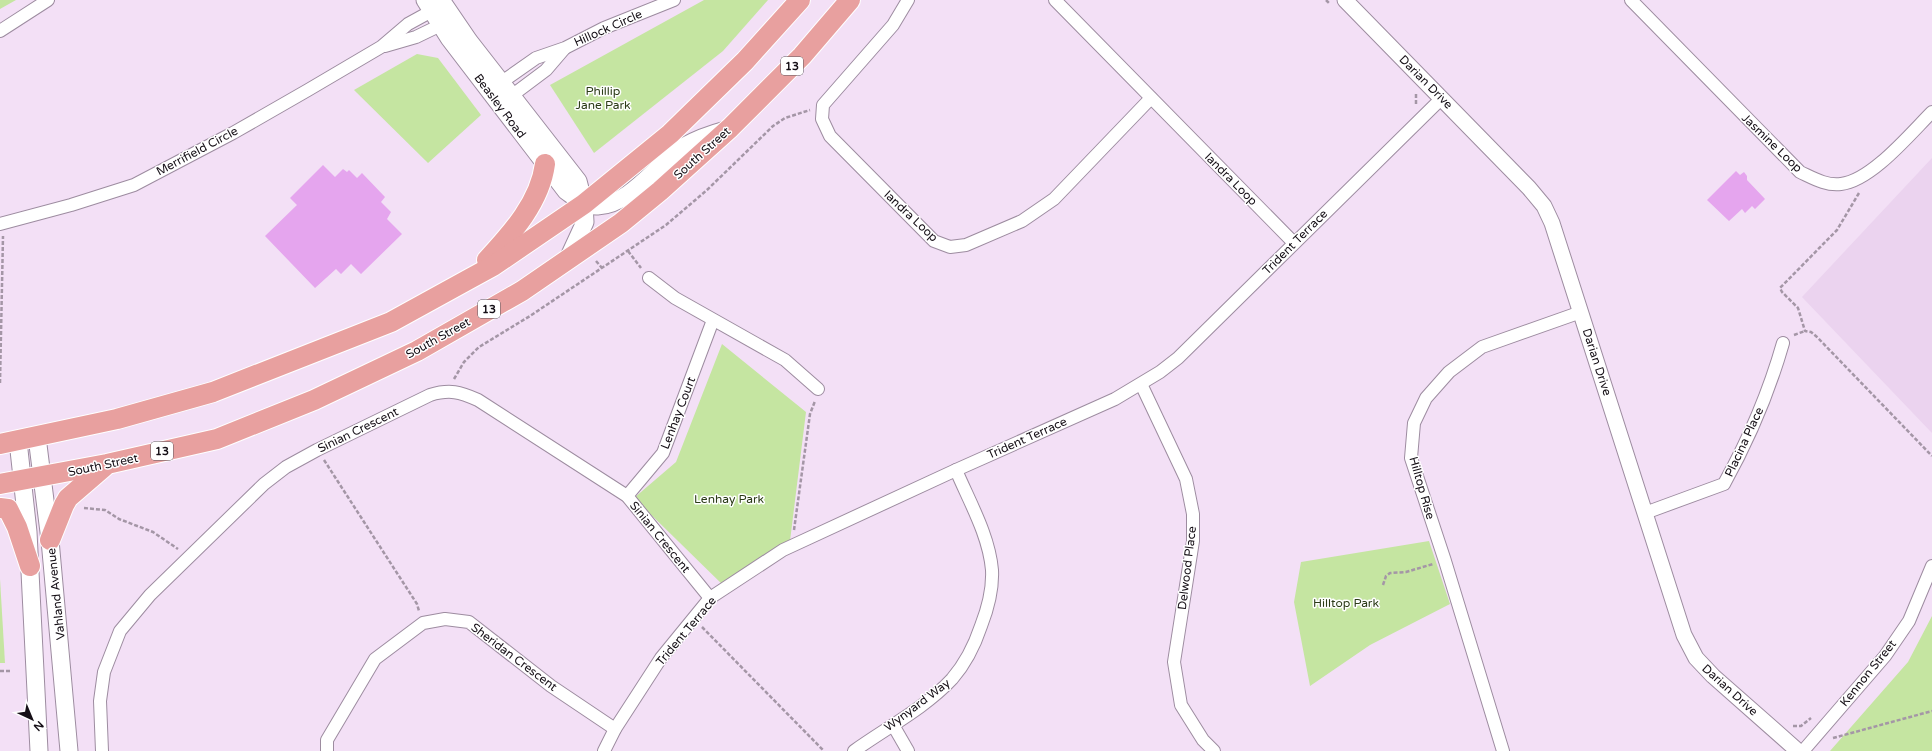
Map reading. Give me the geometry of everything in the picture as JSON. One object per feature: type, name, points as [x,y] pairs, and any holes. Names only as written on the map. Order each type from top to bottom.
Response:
[{"type":"highway","points":[[18,440],[117,419],[213,392],[391,322],[493,266],[584,204],[670,134],[745,61],[800,0]]},
{"type":"highway","name":"South Street","points":[[0,484],[107,464],[217,439],[314,400],[417,351],[522,291],[621,223],[654,196],[730,128],[802,56],[850,0]]},
{"type":"highway","points":[[471,278],[510,235],[523,216],[540,189],[545,164]]},
{"type":"highway","points":[[50,540],[64,505],[74,491],[107,464]]},
{"type":"highway","points":[[0,508],[8,509],[13,517],[30,566]]},
{"type":"main road","name":"Beasley Road","points":[[439,10],[506,100],[578,181],[584,204],[585,222],[567,261]]},
{"type":"main road","name":"Beasley Road","points":[[506,100],[545,164],[566,191],[584,204]]},
{"type":"main road","points":[[584,204],[598,206],[614,203],[683,148],[709,135],[730,128]]},
{"type":"main road","name":"Vahland Avenue","points":[[18,440],[43,477],[69,751]]},
{"type":"main road","name":"Vahland Avenue","points":[[18,440],[30,566],[39,751]]},
{"type":"street","points":[[0,31],[48,0]]},
{"type":"street","name":"Hillock Circle","points":[[495,86],[536,58],[565,48],[604,28],[674,0]]},
{"type":"street","points":[[823,109],[823,105],[893,25],[908,0]]},
{"type":"street","name":"Iandra Loop","points":[[1054,0],[1294,243]]},
{"type":"street","name":"Darian Drive","points":[[1345,0],[1529,188],[1544,206],[1552,223],[1684,635],[1696,658],[1712,676],[1798,751]]},
{"type":"street","name":"Jasmine Loop","points":[[1631,0],[1800,172],[1823,183],[1842,184],[1862,178],[1877,166],[1932,112]]},
{"type":"street","name":"Merrifield Circle","points":[[381,47],[416,37],[439,10]]},
{"type":"street","name":"Merrifield Circle","points":[[0,223],[71,205],[134,185],[233,133],[381,47],[408,24],[439,10]]},
{"type":"street","name":"Hillock Circle","points":[[506,100],[546,70],[565,48]]},
{"type":"street","name":"Iandra Loop","points":[[823,109],[822,119],[830,136],[934,241],[950,247],[966,245],[1022,221],[1054,200],[1151,98]]},
{"type":"street","name":"Trident Terrace","points":[[604,751],[615,729],[661,658],[710,598],[784,550],[798,543],[1115,399],[1141,384],[1178,358],[1442,98]]},
{"type":"street","points":[[649,278],[675,298],[785,360],[818,389]]},
{"type":"street","name":"Hilltop Rise","points":[[1504,751],[1445,561],[1411,458],[1414,423],[1426,398],[1449,372],[1482,347],[1581,312]]},
{"type":"street","name":"Lenhay Court","points":[[627,496],[663,453],[713,320]]},
{"type":"street","name":"Placina Place","points":[[1645,513],[1724,484],[1744,449],[1774,374],[1783,343]]},
{"type":"street","name":"Delwood Place","points":[[1141,384],[1186,479],[1189,493],[1193,514],[1193,541],[1174,662],[1181,705],[1203,740],[1214,751]]},
{"type":"street","name":"Sinian Crescent","points":[[102,751],[100,702],[104,672],[120,631],[132,615],[189,556],[264,484],[286,468],[317,450],[430,395],[443,391],[452,391],[478,400],[627,496],[710,598]]},
{"type":"street","name":"Wynyard Way","points":[[854,751],[930,698],[952,678],[972,646],[989,606],[992,570],[984,534],[956,470]]},
{"type":"street","name":"Kennon Street","points":[[1803,751],[1885,656],[1909,621],[1932,566]]},
{"type":"street","name":"Sheridan Crescent","points":[[328,751],[327,740],[375,659],[423,623],[446,619],[469,622],[551,686],[615,729]]},
{"type":"street","points":[[893,725],[908,751]]},
{"type":"path","points":[[452,391],[454,378],[464,362],[479,347],[530,316],[666,226],[707,190],[773,126],[785,118],[812,110],[823,109]]},
{"type":"path","points":[[1862,189],[1837,230],[1780,288],[1798,308],[1804,331],[1811,332],[1817,337],[1932,456]]},
{"type":"path","points":[[0,223],[3,239],[0,383]]},
{"type":"path","points":[[628,251],[649,278]]},
{"type":"path","points":[[798,543],[793,533],[810,414],[818,389]]},
{"type":"path","points":[[317,450],[417,604],[423,623]]},
{"type":"path","points":[[64,505],[105,510],[119,519],[153,532],[189,556]]},
{"type":"path","points":[[1383,585],[1386,576],[1390,572],[1406,572],[1417,569]]},
{"type":"path","points":[[696,630],[700,626],[824,751]]},
{"type":"path","points":[[0,671],[12,671]]},
{"type":"path","points":[[1832,738],[1932,711]]},
{"type":"path","points":[[1788,724],[1801,726],[1810,718]]},
{"type":"shaded area","points":[[1932,158],[1932,433],[1802,297]]},
{"type":"green space","points":[[0,0],[16,0],[0,9]]},
{"type":"green space","name":"Phillip Jane Park","points":[[704,0],[768,0],[723,51],[594,153],[550,85]]},
{"type":"green space","points":[[417,54],[438,58],[481,115],[428,163],[354,90]]},
{"type":"green space","name":"Lenhay Park","points":[[722,344],[806,412],[790,541],[725,587],[634,498],[676,462]]},
{"type":"green space","name":"Hilltop Park","points":[[1429,541],[1450,604],[1370,645],[1310,686],[1294,602],[1301,562]]},
{"type":"green space","points":[[0,579],[5,663],[0,663]]},
{"type":"green space","points":[[1932,616],[1932,751],[1830,751],[1908,662]]},
{"type":"building","points":[[323,165],[335,177],[343,169],[347,172],[349,170],[357,178],[362,173],[385,197],[381,202],[391,212],[387,219],[402,234],[361,274],[351,264],[341,274],[336,269],[315,288],[265,236],[297,205],[290,198]]},
{"type":"building","points":[[1736,171],[1740,175],[1744,172],[1747,176],[1747,180],[1765,199],[1755,209],[1752,206],[1745,213],[1742,209],[1729,221],[1707,200]]}]
